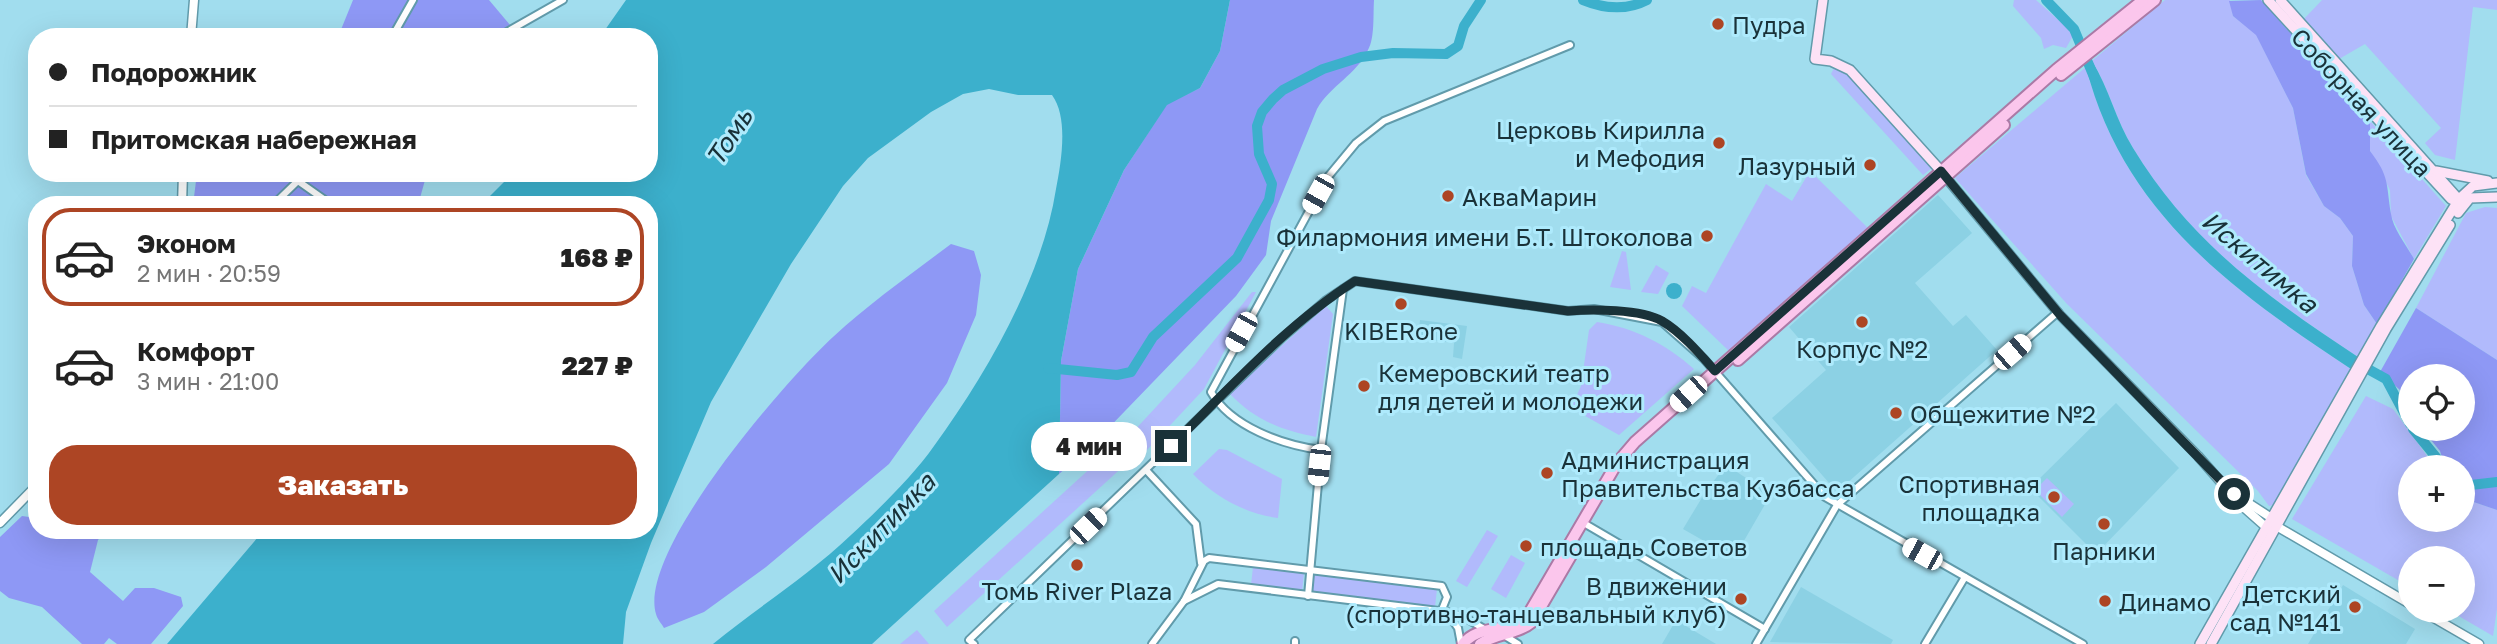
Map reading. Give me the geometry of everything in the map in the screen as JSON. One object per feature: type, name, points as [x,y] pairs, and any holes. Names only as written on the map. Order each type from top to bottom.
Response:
[{"type":"main road","points":[[1825,0],[1818,60],[1850,71],[1943,174]]},
{"type":"main road","points":[[1480,644],[1522,629],[1536,617],[1625,453],[2058,73],[2127,17],[2143,0]]},
{"type":"main road","points":[[2127,17],[2155,0]]},
{"type":"main road","name":"Соборная улица","points":[[2268,0],[2460,202]]},
{"type":"main road","name":"Соборная улица","points":[[2280,0],[2435,170],[2460,202]]},
{"type":"main road","name":"Соборная улица","points":[[2435,170],[2497,183]]},
{"type":"main road","name":"Соборная улица","points":[[2460,202],[2473,186],[2497,183]]},
{"type":"main road","points":[[2211,644],[2341,404],[2460,202],[2475,197],[2497,197]]},
{"type":"main road","points":[[2200,644],[2267,528],[2275,523]]},
{"type":"main road","points":[[1462,644],[1471,635],[1498,636],[1528,615],[1585,524]]},
{"type":"street","points":[[192,28],[194,0]]},
{"type":"street","points":[[397,28],[413,0]]},
{"type":"street","points":[[513,28],[564,0]]},
{"type":"street","points":[[1321,450],[1291,445],[1258,432],[1217,401],[1211,392],[1214,380],[1327,178],[1356,143],[1384,121],[1570,45]]},
{"type":"street","points":[[1943,174],[2058,312],[2234,494],[2275,523],[2398,597]]},
{"type":"street","points":[[283,196],[297,182]]},
{"type":"street","points":[[299,182],[319,196]]},
{"type":"street","points":[[971,642],[1283,337],[1355,281],[1620,313],[1662,321],[1717,373],[1825,498],[2083,644]]},
{"type":"street","points":[[1308,596],[1311,571],[1309,556],[1321,450],[1343,289]]},
{"type":"street","points":[[1756,644],[1837,505],[2058,312]]},
{"type":"street","points":[[1146,470],[1196,524],[1202,565],[1201,575],[1152,644]]},
{"type":"street","points":[[0,523],[28,494]]},
{"type":"street","points":[[2234,494],[2241,505],[2267,528]]},
{"type":"street","points":[[1585,524],[1765,629]]},
{"type":"street","points":[[1202,565],[1206,559],[1213,558],[1442,586],[1447,597],[1444,612]]},
{"type":"street","points":[[1925,644],[1965,577]]},
{"type":"street","points":[[1210,581],[1444,612],[1464,617],[1518,644]]},
{"type":"street","points":[[1184,601],[1218,584]]},
{"type":"street","points":[[1444,612],[1458,628],[1462,644]]},
{"type":"street","points":[[2443,623],[2479,644]]},
{"type":"shaded area","points":[[353,0],[489,0],[510,25],[508,28],[342,28]]},
{"type":"shaded area","points":[[1230,0],[1374,0],[1370,45],[1357,66],[1329,93],[1317,109],[1271,221],[1266,255],[1236,296],[1097,440],[1059,474],[1061,361],[1078,269],[1124,170],[1167,104],[1200,88],[1220,51]]},
{"type":"shaded area","points":[[2014,0],[2036,0],[2074,34],[2066,48],[2053,45],[2044,49],[2041,38],[2013,6]]},
{"type":"shaded area","points":[[2165,0],[2230,0],[2233,16],[2256,34],[2293,108],[2306,175],[2324,206],[2340,218],[2353,236],[2352,266],[2364,305],[2377,324],[2358,357],[2262,290],[2233,266],[2155,182],[2127,138],[2092,61]]},
{"type":"shaded area","points":[[2261,0],[2370,121],[2370,151],[2384,174],[2394,226],[2414,259],[2377,324],[2364,305],[2352,266],[2353,236],[2340,218],[2324,206],[2306,174],[2293,108],[2256,35],[2233,16],[2229,1]]},
{"type":"shaded area","points":[[2322,0],[2497,0],[2497,10],[2473,7],[2455,160],[2435,155],[2425,143],[2441,128],[2365,44],[2339,59],[2303,20]]},
{"type":"shaded area","points":[[2086,67],[2103,118],[2126,164],[2155,206],[2188,243],[2225,277],[2307,340],[2351,369],[2273,505],[2269,506],[2258,491],[2067,304],[1955,178]]},
{"type":"shaded area","points":[[1834,68],[1843,68],[1933,167],[1923,175],[1831,74]]},
{"type":"shaded area","points":[[2370,121],[2446,206],[2414,259],[2391,216],[2390,190],[2370,151]]},
{"type":"shaded area","points":[[1810,171],[1868,228],[1730,352],[1682,306],[1692,286],[1706,293],[1766,184],[1792,201]]},
{"type":"shaded area","points":[[196,182],[424,182],[421,196],[194,196]]},
{"type":"shaded area","points":[[1938,195],[1972,233],[1915,283],[1953,326],[1966,315],[1997,350],[1837,492],[1772,418],[1826,370],[1789,327]]},
{"type":"shaded area","points":[[2485,207],[2497,208],[2497,360],[2416,308],[2466,213]]},
{"type":"shaded area","points":[[951,244],[974,251],[981,275],[976,315],[947,383],[889,464],[766,567],[704,612],[664,628],[656,614],[656,586],[669,550],[720,468],[752,426],[811,358],[876,301]]},
{"type":"shaded area","points":[[1622,251],[1626,252],[1631,290],[1610,287]]},
{"type":"shaded area","points":[[1656,265],[1669,273],[1658,294],[1641,292]]},
{"type":"shaded area","points":[[1252,292],[1256,292],[1204,389],[1147,450],[1131,434],[1195,365]]},
{"type":"shaded area","points":[[1326,306],[1333,314],[1316,437],[1291,431],[1258,417],[1229,393]]},
{"type":"shaded area","points":[[2416,308],[2497,360],[2497,510],[2475,502],[2475,455],[2441,455],[2432,441],[2475,441],[2475,364],[2398,364],[2398,388],[2380,372]]},
{"type":"shaded area","points":[[1420,320],[1467,326],[1462,359],[1453,357],[1454,343],[1418,338]]},
{"type":"shaded area","points":[[1597,322],[1624,328],[1649,338],[1694,369],[1619,435],[1571,408],[1581,386],[1589,330]]},
{"type":"shaded area","points":[[2366,396],[2393,409],[2398,416],[2398,441],[2416,441],[2426,455],[2398,455],[2398,532],[2475,532],[2475,502],[2497,510],[2497,609],[2493,636],[2471,623],[2475,623],[2475,546],[2398,546],[2398,580],[2292,519]]},
{"type":"shaded area","points":[[2116,403],[2179,468],[2096,554],[2030,488]]},
{"type":"shaded area","points":[[1118,443],[1130,455],[1127,463],[947,627],[934,611]]},
{"type":"shaded area","points":[[1219,449],[1227,450],[1282,479],[1278,518],[1254,513],[1232,503],[1193,474]]},
{"type":"shaded area","points":[[1726,465],[1771,494],[1734,558],[1683,529],[1706,491]]},
{"type":"shaded area","name":"Спортивная площадка","points":[[2047,478],[2074,504],[2062,517],[2035,490]]},
{"type":"shaded area","points":[[22,516],[28,517],[28,539],[99,539],[90,572],[123,601],[135,588],[154,588],[181,597],[183,606],[151,644],[117,644],[109,638],[104,644],[82,644],[42,607],[9,598],[0,591],[0,537]]},
{"type":"shaded area","points":[[1487,530],[1498,536],[1467,587],[1456,581]]},
{"type":"shaded area","points":[[1511,555],[1525,563],[1506,598],[1491,589]]},
{"type":"shaded area","points":[[1253,567],[1304,573],[1302,592],[1251,585]]},
{"type":"shaded area","points":[[1313,573],[1437,589],[1435,607],[1310,591]]},
{"type":"shaded area","name":"Детский сад №141","points":[[2343,585],[2398,619],[2398,623],[2405,623],[2415,629],[2406,644],[2308,644]]},
{"type":"shaded area","points":[[1801,587],[1893,640],[1891,644],[1770,642]]},
{"type":"shaded area","points":[[1676,620],[1716,644],[1662,644]]},
{"type":"shaded area","points":[[917,630],[929,644],[900,644]]},
{"type":"water","name":"Томь","points":[[626,0],[1230,0],[1220,51],[1200,88],[1167,105],[1124,170],[1078,269],[1061,361],[1059,474],[872,644],[713,644],[835,550],[906,481],[954,418],[1010,324],[1049,223],[1062,141],[1057,105],[1052,95],[1018,95],[989,89],[963,94],[931,112],[868,158],[843,186],[791,264],[711,402],[658,527],[658,196],[490,196],[504,182],[658,182],[658,28],[606,28]]},
{"type":"water","points":[[2092,61],[2133,148],[2180,212],[2233,266],[2262,290],[2358,357],[2351,369],[2307,340],[2225,277],[2188,243],[2155,206],[2126,164],[2103,118],[2086,67]]},
{"type":"water","points":[[1674,283],[1682,291],[1674,299],[1666,291]]},
{"type":"water","points":[[256,539],[653,539],[626,612],[623,644],[167,644]]},
{"type":"waterway","name":"Искитимка","points":[[1048,368],[1117,375],[1131,372],[1153,337],[1237,258],[1269,200],[1272,184],[1259,154],[1257,126],[1262,112],[1283,90],[1323,69],[1361,57],[1393,53],[1446,54],[1458,46],[1464,26],[1481,0]]},
{"type":"waterway","name":"Искитимка","points":[[1583,0],[1615,8],[1647,0]]},
{"type":"waterway","name":"Искитимка","points":[[2046,0],[2074,29],[2094,77]]},
{"type":"waterway","name":"Искитимка","points":[[2357,363],[2386,379],[2398,402]]},
{"type":"waterway","name":"Искитимка","points":[[2423,441],[2434,455]]},
{"type":"waterway","name":"Искитимка","points":[[2475,485],[2497,482]]},
{"type":"place","name":"Пудра","points":[[1718,24]]},
{"type":"place","name":"Церковь Кирилла и Мефодия","points":[[1719,143]]},
{"type":"place","name":"Лазурный","points":[[1870,165]]},
{"type":"place","name":"АкваМарин","points":[[1448,196]]},
{"type":"place","name":"Филармония имени Б.Т. Штоколова","points":[[1707,236]]},
{"type":"place","name":"KIBERone","points":[[1401,304]]},
{"type":"place","name":"Корпус №2","points":[[1862,322]]},
{"type":"place","name":"Кемеровский театр для детей и молодежи","points":[[1364,386]]},
{"type":"place","name":"Общежитие №2","points":[[1896,413]]},
{"type":"place","name":"Администрация Правительства Кузбасса","points":[[1547,473]]},
{"type":"place","name":"Спортивная площадка","points":[[2054,497]]},
{"type":"place","name":"Парники","points":[[2104,524]]},
{"type":"place","name":"площадь Советов","points":[[1526,546]]},
{"type":"place","name":"Томь River Plaza","points":[[1077,565]]},
{"type":"place","name":"В движении (спортивно-танцевальный клуб)","points":[[1741,599]]},
{"type":"place","name":"Динамо","points":[[2105,601]]},
{"type":"place","name":"Детский сад №141","points":[[2355,607]]},
{"type":"route","points":[[1171,446],[1283,337],[1325,301],[1355,281],[1568,311],[1594,309],[1655,318],[1670,327],[1715,371],[1941,171],[2060,315],[2234,494]]}]
